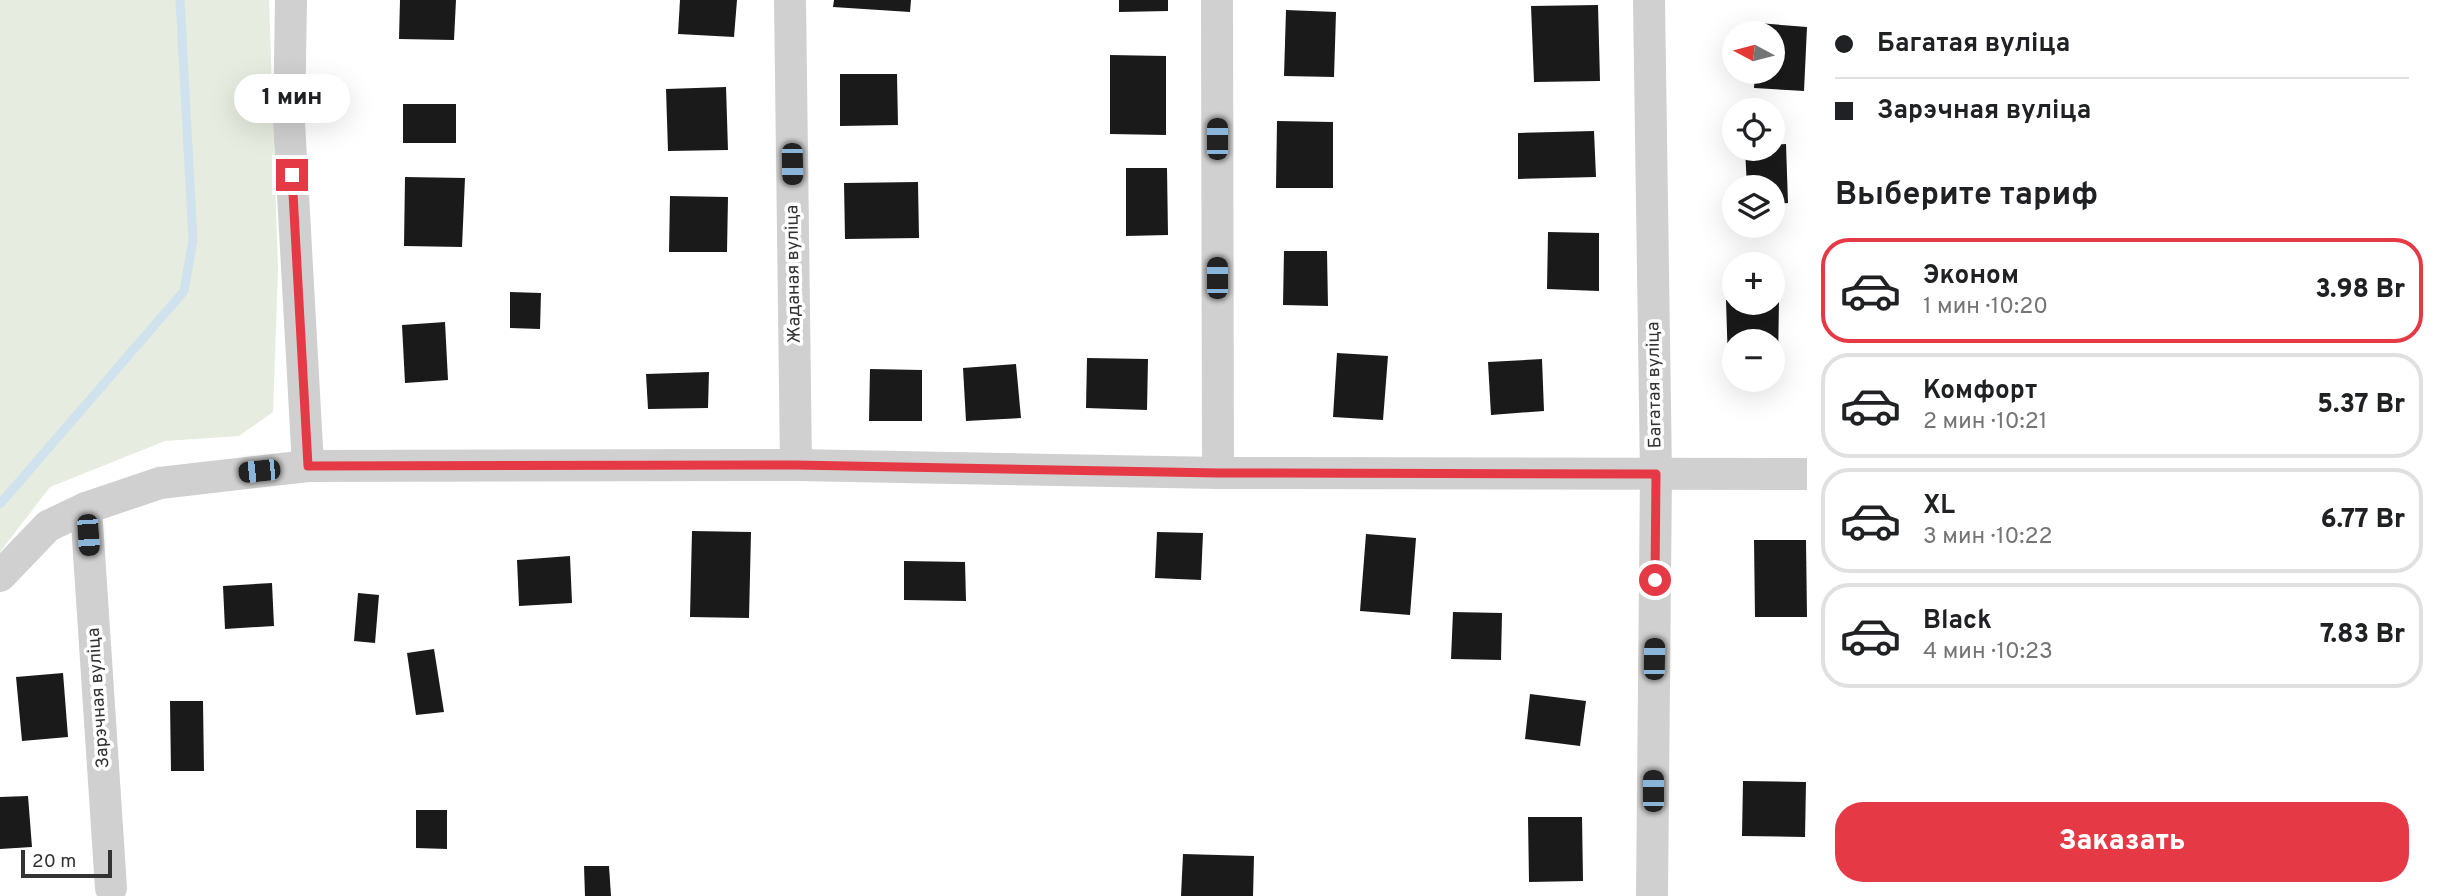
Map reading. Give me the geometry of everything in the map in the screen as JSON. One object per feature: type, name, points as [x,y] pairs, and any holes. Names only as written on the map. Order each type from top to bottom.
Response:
[{"type":"street","points":[[291,0],[289,122],[308,466]]},
{"type":"street","name":"Жаданая вуліца","points":[[790,0],[796,465]]},
{"type":"street","points":[[1217,0],[1218,473]]},
{"type":"street","name":"Багатая вуліца","points":[[1649,0],[1656,474],[1652,896]]},
{"type":"street","points":[[0,576],[48,526],[86,508],[160,483],[308,466],[796,465],[1218,473],[1807,474]]},
{"type":"street","name":"Зарэчная вуліца","points":[[86,508],[111,888]]},
{"type":"shaded area","points":[[0,0],[269,0],[278,269],[273,412],[239,436],[165,441],[50,487],[0,552]]},
{"type":"building","points":[[400,0],[456,0],[454,40],[399,39]]},
{"type":"building","points":[[680,0],[737,0],[734,37],[678,34]]},
{"type":"building","points":[[834,0],[911,0],[910,12],[833,7]]},
{"type":"building","points":[[1119,0],[1168,0],[1168,11],[1119,12]]},
{"type":"building","points":[[1598,5],[1600,81],[1534,82],[1531,6]]},
{"type":"building","points":[[1286,10],[1336,12],[1334,77],[1284,76]]},
{"type":"building","points":[[1785,25],[1807,27],[1804,91],[1754,88],[1754,84],[1785,84]]},
{"type":"building","points":[[1110,55],[1166,56],[1166,135],[1110,134]]},
{"type":"building","points":[[840,74],[897,74],[898,125],[840,126]]},
{"type":"building","points":[[726,87],[728,150],[668,151],[666,89]]},
{"type":"building","points":[[403,104],[456,104],[456,143],[403,143]]},
{"type":"building","points":[[1277,121],[1333,122],[1333,188],[1276,188]]},
{"type":"building","points":[[1594,131],[1596,177],[1518,179],[1518,133]]},
{"type":"building","points":[[1785,144],[1788,203],[1785,203],[1785,175],[1746,175],[1746,161],[1785,161]]},
{"type":"building","points":[[1126,168],[1167,168],[1168,235],[1126,236]]},
{"type":"building","points":[[405,177],[465,178],[462,247],[404,246]]},
{"type":"building","points":[[918,182],[919,238],[845,239],[844,183]]},
{"type":"building","points":[[670,196],[728,197],[727,252],[669,252]]},
{"type":"building","points":[[1548,232],[1599,233],[1599,291],[1547,289]]},
{"type":"building","points":[[1284,251],[1327,251],[1328,306],[1283,305]]},
{"type":"building","points":[[510,292],[541,293],[540,329],[510,328]]},
{"type":"building","points":[[1726,315],[1779,315],[1779,329],[1727,329]]},
{"type":"building","points":[[445,322],[448,380],[405,383],[402,325]]},
{"type":"building","points":[[1337,353],[1388,356],[1383,420],[1333,417]]},
{"type":"building","points":[[1087,358],[1148,359],[1147,410],[1086,408]]},
{"type":"building","points":[[1542,359],[1544,411],[1491,415],[1488,362]]},
{"type":"building","points":[[1016,364],[1021,418],[966,421],[963,368]]},
{"type":"building","points":[[870,369],[922,370],[922,421],[869,421]]},
{"type":"building","points":[[709,372],[708,408],[648,409],[646,374]]},
{"type":"building","points":[[692,531],[751,532],[749,618],[690,617]]},
{"type":"building","points":[[1157,532],[1203,533],[1201,580],[1155,578]]},
{"type":"building","points":[[1366,534],[1416,538],[1410,615],[1360,611]]},
{"type":"building","points":[[1754,540],[1806,540],[1807,617],[1755,617]]},
{"type":"building","points":[[570,556],[572,603],[519,606],[517,560]]},
{"type":"building","points":[[904,561],[965,562],[966,601],[904,600]]},
{"type":"building","points":[[272,583],[274,626],[225,629],[223,586]]},
{"type":"building","points":[[358,593],[379,595],[375,643],[354,641]]},
{"type":"building","points":[[1453,612],[1502,613],[1501,660],[1451,659]]},
{"type":"building","points":[[434,649],[444,712],[416,715],[407,653]]},
{"type":"building","points":[[63,673],[68,737],[22,741],[16,677]]},
{"type":"building","points":[[1530,694],[1586,701],[1580,746],[1525,739]]},
{"type":"building","points":[[170,701],[203,701],[204,771],[171,771]]},
{"type":"building","points":[[1743,781],[1806,782],[1805,837],[1742,836]]},
{"type":"building","points":[[28,796],[32,847],[0,849],[0,797]]},
{"type":"building","points":[[416,810],[447,810],[447,849],[416,848]]},
{"type":"building","points":[[1528,817],[1582,817],[1583,881],[1529,882]]},
{"type":"building","points":[[1183,854],[1254,856],[1253,896],[1181,896]]},
{"type":"building","points":[[584,866],[609,866],[611,896],[585,896]]},
{"type":"waterway","points":[[0,504],[184,291],[193,240],[180,0]]},
{"type":"route","points":[[292,175],[308,466],[796,465],[1218,473],[1656,474],[1655,580]]}]
